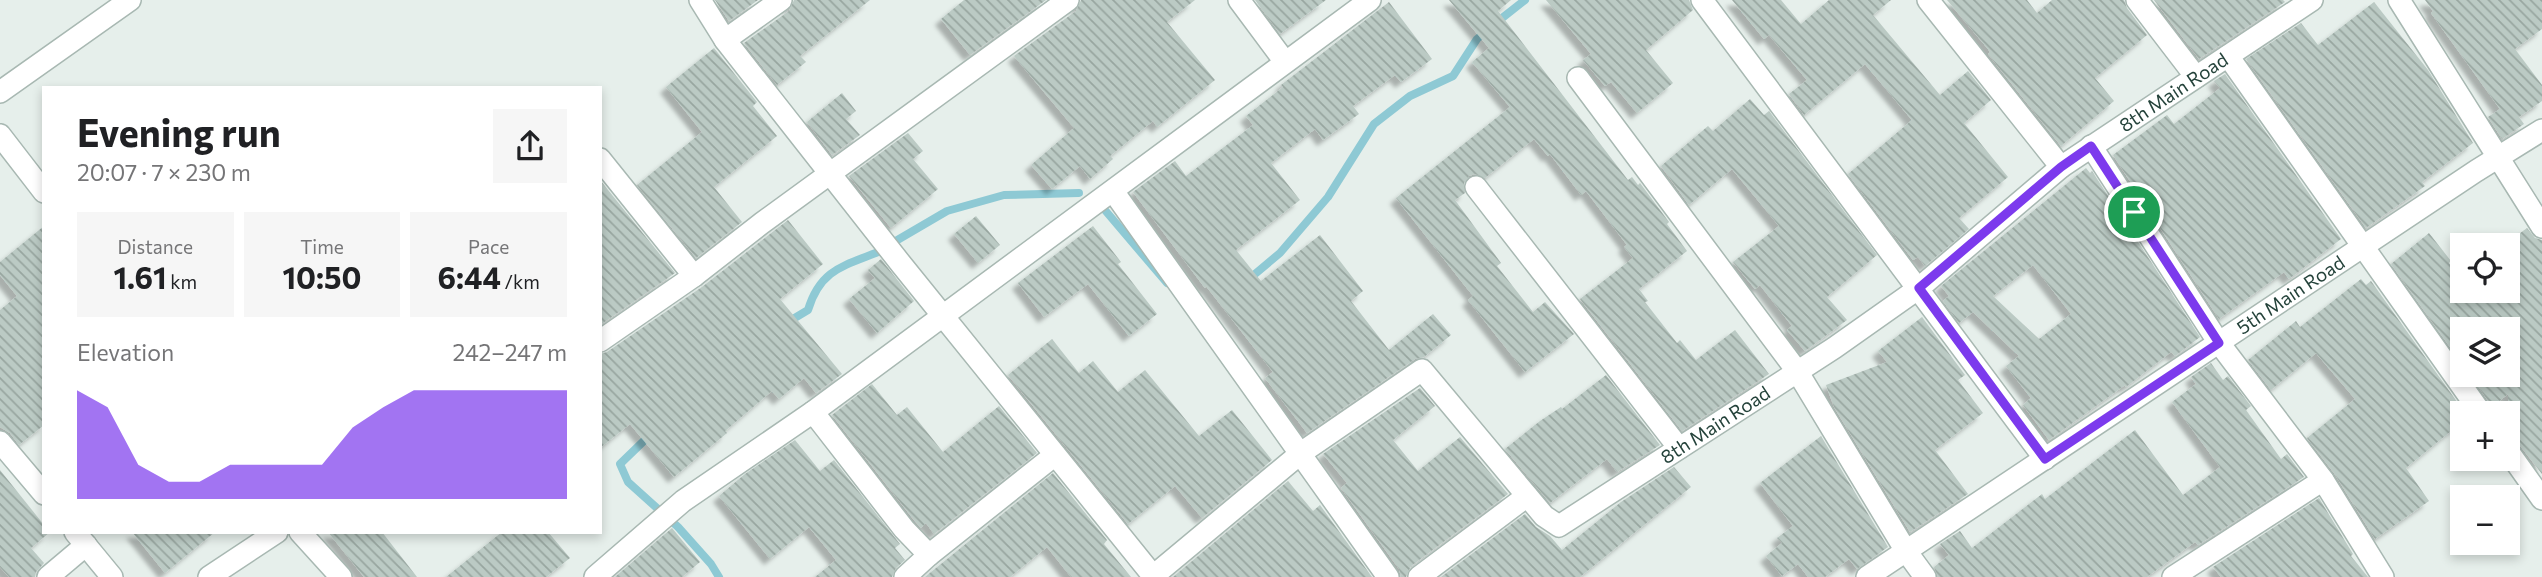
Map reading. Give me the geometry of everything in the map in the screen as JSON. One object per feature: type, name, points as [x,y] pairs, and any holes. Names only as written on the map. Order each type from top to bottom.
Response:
[{"type":"street","points":[[0,92],[130,0]]},
{"type":"street","points":[[700,0],[725,40],[1153,577]]},
{"type":"street","points":[[725,40],[781,0]]},
{"type":"street","points":[[602,340],[1068,0]]},
{"type":"street","points":[[1239,0],[1285,62]]},
{"type":"street","points":[[594,577],[683,501],[813,412],[1370,0]]},
{"type":"street","points":[[1702,0],[2045,459]]},
{"type":"street","points":[[1928,0],[2061,167]]},
{"type":"street","points":[[2137,0],[2196,77]]},
{"type":"street","name":"8th Main Road","points":[[1153,577],[1301,453],[1422,370],[1544,516],[1559,526],[1797,372],[1919,288],[2061,167],[2312,0]]},
{"type":"street","points":[[2399,0],[2542,227]]},
{"type":"street","points":[[2228,56],[2472,401]]},
{"type":"street","points":[[1578,78],[1797,372],[1906,551],[1925,577]]},
{"type":"street","name":"5th Main Road","points":[[1867,577],[2542,131]]},
{"type":"street","points":[[0,135],[42,189]]},
{"type":"street","points":[[2091,146],[2219,343],[2323,480],[2383,577]]},
{"type":"street","points":[[602,161],[694,275]]},
{"type":"street","points":[[1476,187],[1679,448]]},
{"type":"street","points":[[1112,191],[1388,577]]},
{"type":"street","points":[[813,412],[904,529],[929,555]]},
{"type":"street","points":[[0,442],[42,492]]},
{"type":"street","points":[[905,577],[1055,455]]},
{"type":"street","points":[[2520,468],[2542,499]]},
{"type":"street","points":[[2173,577],[2323,480]]},
{"type":"street","points":[[1419,577],[1527,496]]},
{"type":"street","points":[[214,576],[273,534]]},
{"type":"street","points":[[302,534],[341,577]]},
{"type":"street","points":[[48,577],[81,539],[112,577]]},
{"type":"building","points":[[715,0],[758,0],[729,21]]},
{"type":"building","points":[[794,0],[870,0],[800,56],[806,62],[777,85],[744,43],[789,11]]},
{"type":"building","points":[[964,0],[1046,0],[970,55],[941,19]]},
{"type":"building","points":[[1081,0],[1195,0],[1167,22],[1215,80],[1157,127],[1153,121],[1110,156],[1113,159],[1090,179],[1080,166],[1052,189],[1031,165],[1074,128],[1014,56],[1076,11]]},
{"type":"building","points":[[1255,0],[1326,0],[1280,34]]},
{"type":"building","points":[[1449,0],[1511,0],[1498,11],[1628,180],[1632,177],[1638,185],[1640,183],[1669,222],[1667,224],[1687,251],[1639,289],[1648,301],[1645,302],[1677,343],[1680,340],[1696,360],[1735,330],[1769,374],[1682,431],[1580,299],[1633,258],[1624,247],[1627,245],[1586,191],[1581,195],[1550,154],[1548,156],[1534,139],[1485,178],[1475,174],[1469,176],[1464,183],[1465,193],[1455,200],[1501,263],[1497,266],[1533,312],[1545,302],[1574,334],[1525,372],[1468,300],[1473,296],[1396,198],[1510,107],[1472,62],[1489,48]]},
{"type":"building","points":[[1546,0],[1689,0],[1693,10],[1646,50],[1673,83],[1637,113],[1611,82],[1605,86],[1583,60],[1591,54]]},
{"type":"building","points":[[1732,0],[1781,0],[1801,24],[1829,0],[1891,0],[1873,15],[1940,95],[1968,71],[1991,100],[1964,123],[2008,177],[1959,218],[1969,229],[1925,266],[1918,257],[1913,260],[1848,174],[1912,120],[1865,64],[1804,115],[1789,94],[1807,80],[1769,35],[1764,39]]},
{"type":"building","points":[[1947,0],[2027,0],[2037,13],[2052,0],[2124,0],[2147,35],[2095,78],[2114,101],[2061,146],[1988,54],[1988,49]]},
{"type":"building","points":[[2154,0],[2283,0],[2285,2],[2199,59]]},
{"type":"building","points":[[2425,0],[2542,0],[2542,29],[2515,49],[2542,85],[2542,101],[2519,117],[2524,124],[2502,139],[2488,117],[2500,109],[2431,13],[2433,11]]},
{"type":"building","points":[[1389,2],[1432,59],[1401,82],[1395,75],[1353,106],[1359,114],[1323,140],[1315,129],[1271,163],[1300,200],[1236,250],[1261,281],[1320,235],[1363,291],[1351,301],[1389,350],[1433,314],[1451,335],[1424,357],[1415,359],[1307,433],[1265,378],[1273,372],[1206,286],[1205,288],[1133,192],[1175,161],[1186,176],[1253,125],[1246,116],[1283,87],[1281,85]]},
{"type":"building","points":[[2374,2],[2428,70],[2473,143],[2422,182],[2425,186],[2366,228],[2246,59],[2301,23],[2318,45]]},
{"type":"building","points":[[714,48],[757,102],[753,106],[777,136],[714,187],[742,222],[696,258],[637,185],[702,132],[666,87]]},
{"type":"building","points":[[2225,74],[2341,239],[2289,279],[2284,272],[2219,319],[2113,155],[2167,115],[2174,124],[2220,88],[2214,81]]},
{"type":"building","points":[[842,93],[856,111],[846,119],[860,135],[832,155],[807,122]]},
{"type":"building","points":[[1750,99],[1764,115],[1769,111],[1877,255],[1827,297],[1847,320],[1805,351],[1787,330],[1792,326],[1760,285],[1755,289],[1733,262],[1779,226],[1732,169],[1689,205],[1661,166],[1708,126],[1713,131]]},
{"type":"building","points":[[908,133],[923,151],[913,159],[938,189],[891,228],[849,176]]},
{"type":"building","points":[[2086,168],[2090,173],[2092,171],[2200,337],[2175,356],[2171,352],[2049,440],[2023,405],[2031,398],[2006,366],[2019,356],[1973,312],[1959,323],[1943,301],[1949,296],[1941,286]],"holes":[[[2033,265],[2071,314],[2039,339],[1993,296]]]},
{"type":"building","points":[[602,182],[675,273],[602,324]]},
{"type":"building","points":[[976,216],[1000,245],[978,263],[954,234]]},
{"type":"building","points":[[788,220],[823,264],[780,299],[842,374],[816,393],[804,378],[779,399],[772,391],[674,477],[630,424],[602,446],[602,353],[702,287]]},
{"type":"building","points":[[1093,226],[1121,262],[1118,264],[1157,314],[1129,336],[1088,284],[1044,317],[1018,283]]},
{"type":"building","points":[[42,228],[42,427],[19,445],[10,433],[0,427],[0,310],[17,296],[0,275],[0,262]]},
{"type":"building","points":[[2527,228],[2535,238],[2542,240],[2542,474],[2520,446],[2520,401],[2508,401],[2508,394],[2499,401],[2488,401],[2479,387],[2520,387],[2520,317],[2450,317],[2450,347],[2391,264],[2429,233],[2450,260],[2450,303],[2520,303],[2520,233]]},
{"type":"building","points":[[881,259],[914,301],[877,333],[849,299],[875,278],[868,270]]},
{"type":"building","points":[[2361,279],[2366,285],[2371,281],[2456,401],[2450,401],[2450,432],[2406,468],[2429,501],[2375,539],[2334,473],[2307,438],[2355,399],[2316,353],[2271,390],[2248,360],[2296,321],[2300,327]]},
{"type":"building","points":[[1922,317],[1965,375],[1958,380],[1983,413],[1935,450],[1968,494],[1910,532],[1834,407],[1826,385],[1887,362],[1878,351]]},
{"type":"building","points":[[1052,339],[1079,373],[1093,361],[1118,392],[1145,370],[1199,436],[1232,410],[1272,460],[1202,518],[1175,486],[1128,524],[1008,375]]},
{"type":"building","points":[[2211,363],[2223,380],[2228,376],[2251,406],[2246,410],[2281,459],[2287,454],[2304,477],[2198,545],[2195,542],[2147,577],[1938,577],[1934,567],[1949,555],[1940,544],[1960,531],[1972,548],[2042,494],[2045,499],[2135,430],[2183,495],[2220,467],[2172,402],[2196,384],[2191,377]]},
{"type":"building","points":[[1606,375],[1660,445],[1617,472],[1607,459],[1550,503],[1505,449]]},
{"type":"building","points":[[872,384],[897,415],[907,407],[943,452],[999,406],[1037,453],[934,534],[926,523],[921,528],[914,520],[832,415]]},
{"type":"building","points":[[1420,388],[1435,406],[1393,440],[1418,471],[1460,437],[1508,494],[1411,566],[1406,577],[1401,577],[1399,569],[1341,488],[1347,483],[1323,454]]},
{"type":"building","points":[[1821,436],[1888,547],[1857,569],[1849,559],[1825,577],[1808,577],[1798,564],[1782,576],[1766,556],[1782,543],[1777,538],[1793,526],[1760,483]]},
{"type":"building","points":[[795,440],[820,471],[834,460],[900,544],[895,548],[905,560],[896,568],[892,577],[815,577],[836,560],[809,527],[770,559],[719,496],[745,474]]},
{"type":"building","points":[[1674,467],[1691,487],[1580,577],[1441,577],[1525,514],[1562,550],[1621,502]]},
{"type":"building","points":[[0,470],[42,522],[42,534],[48,534],[31,548],[44,563],[35,577],[9,577],[0,567]]},
{"type":"building","points":[[1053,473],[1107,540],[1104,544],[1131,577],[1071,577],[1047,547],[1010,577],[925,577]]},
{"type":"building","points":[[1288,481],[1313,511],[1320,505],[1372,577],[1173,577]]},
{"type":"building","points":[[2319,498],[2353,554],[2351,556],[2368,577],[2221,577],[2213,567]]},
{"type":"building","points":[[672,528],[700,562],[682,577],[615,577]]},
{"type":"building","points":[[134,534],[213,534],[165,573]]},
{"type":"building","points":[[330,534],[384,534],[417,577],[364,577]]},
{"type":"building","points":[[500,534],[550,534],[570,558],[546,577],[446,577]]},
{"type":"waterway","points":[[1497,22],[1525,0]]},
{"type":"waterway","points":[[1249,279],[1280,253],[1328,197],[1374,124],[1410,96],[1453,76],[1477,39],[1487,31]]},
{"type":"waterway","points":[[894,242],[947,211],[1004,195],[1079,193]]},
{"type":"waterway","points":[[1104,209],[1167,283]]},
{"type":"waterway","points":[[788,322],[808,310],[819,286],[834,271],[878,252]]},
{"type":"waterway","points":[[650,435],[620,464],[628,482],[678,527],[719,577]]},
{"type":"route","points":[[2091,146],[2134,212],[2219,343],[2045,459],[1919,288],[2061,167],[2091,146]]}]
